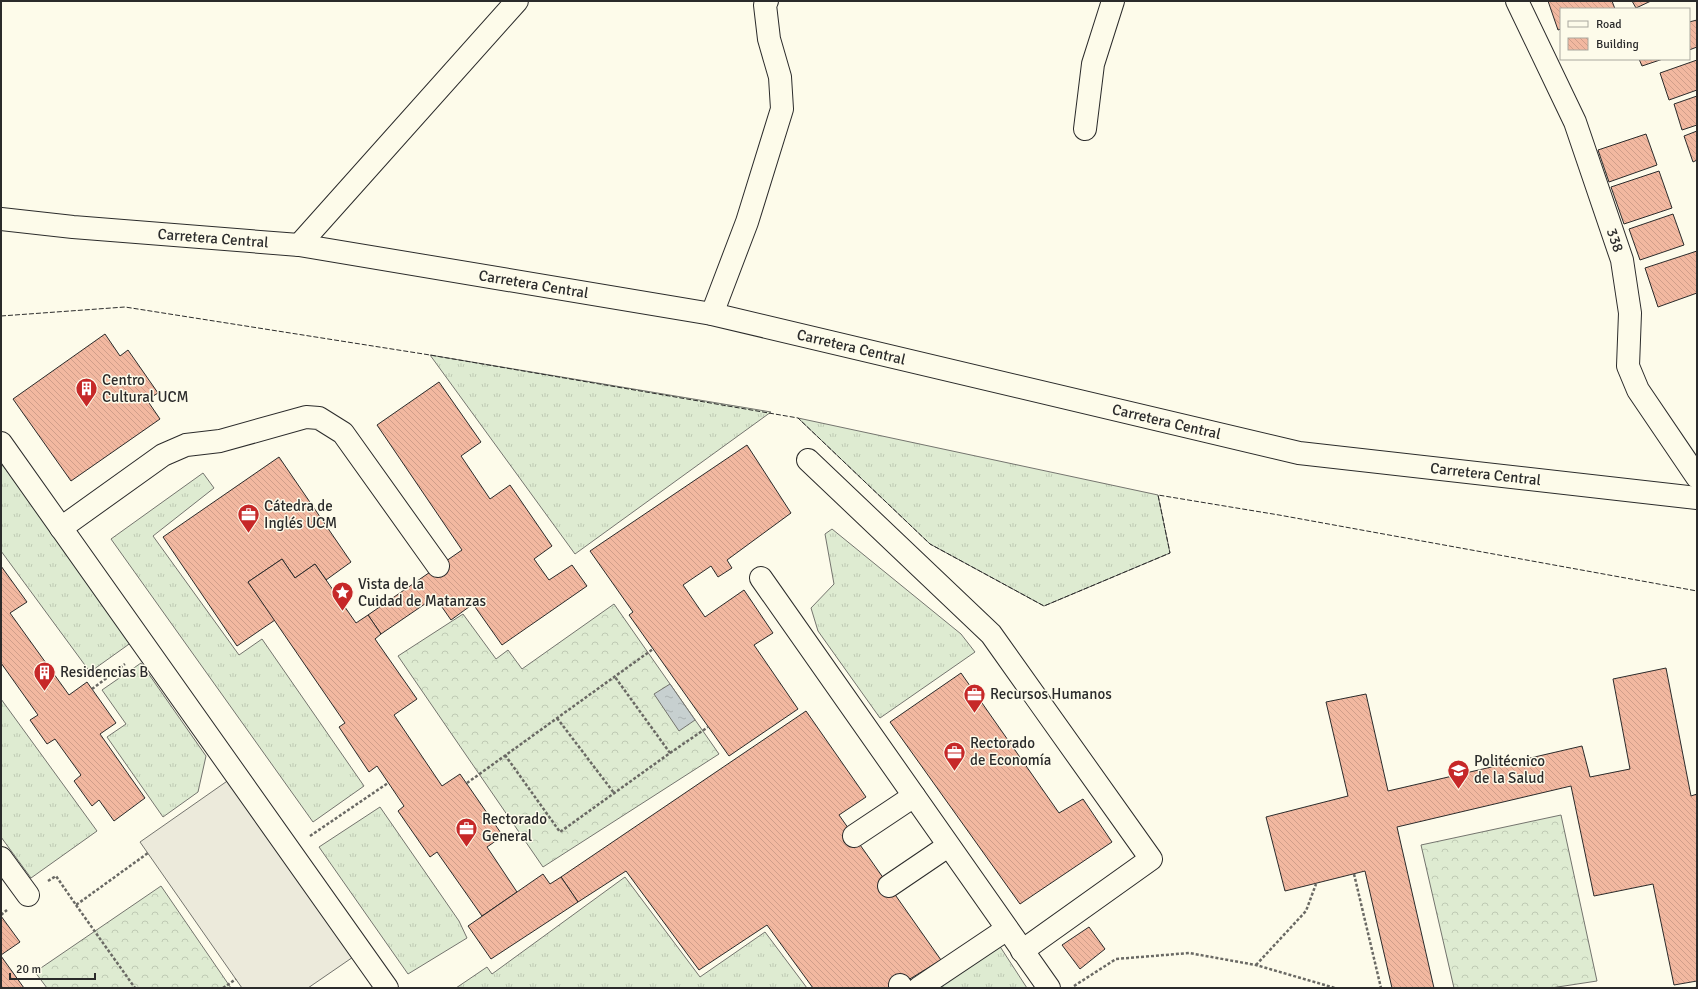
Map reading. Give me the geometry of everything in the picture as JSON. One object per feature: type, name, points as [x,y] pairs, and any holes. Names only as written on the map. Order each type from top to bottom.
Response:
[{"type":"main road","points":[[300,245],[517,1]]},
{"type":"main road","points":[[712,314],[747,222],[782,109],[780,77],[769,39],[765,5],[767,1]]},
{"type":"main road","points":[[1085,129],[1093,64],[1113,1]]},
{"type":"main road","name":"338","points":[[1517,1],[1575,122],[1622,260],[1630,313],[1628,366],[1638,390],[1697,477]]},
{"type":"main road","name":"Carretera Central","points":[[1,219],[73,227],[300,245],[712,314],[1300,453],[1697,498]]},
{"type":"main road","points":[[61,528],[163,455],[186,445],[220,441],[306,418],[319,418],[343,434],[438,566]]},
{"type":"main road","points":[[1,444],[387,988]]},
{"type":"main road","points":[[808,460],[991,634],[1151,859],[1022,950]]},
{"type":"main road","points":[[761,578],[1049,988]]},
{"type":"main road","points":[[854,836],[914,796]]},
{"type":"main road","points":[[889,886],[948,846]]},
{"type":"main road","points":[[1,858],[28,895]]},
{"type":"main road","points":[[907,987],[1007,929]]},
{"type":"path","points":[[92,689],[146,648]]},
{"type":"path","points":[[467,783],[653,649]]},
{"type":"path","points":[[615,677],[670,753]]},
{"type":"path","points":[[557,718],[614,793]]},
{"type":"path","points":[[505,755],[560,832],[708,727]]},
{"type":"path","points":[[289,850],[388,783]]},
{"type":"path","points":[[76,906],[148,853]]},
{"type":"path","points":[[1354,874],[1381,988]]},
{"type":"path","points":[[1,915],[56,876],[136,988]]},
{"type":"path","points":[[1256,965],[1306,910],[1316,884]]},
{"type":"path","points":[[1070,988],[1116,959],[1189,953],[1256,965],[1335,988]]},
{"type":"path","points":[[223,988],[236,979]]},
{"type":"green space","points":[[430,355],[771,412],[575,554]]},
{"type":"green space","points":[[798,418],[1158,495],[1170,553],[1044,606],[930,544]]},
{"type":"green space","points":[[1,463],[132,642],[90,672],[1,551]]},
{"type":"green space","points":[[203,473],[214,488],[153,536],[239,655],[262,639],[364,786],[313,822],[111,539]]},
{"type":"green space","points":[[832,529],[961,634],[975,652],[880,718],[818,631],[811,608],[834,584],[825,534]]},
{"type":"green space","points":[[614,604],[719,754],[543,867],[398,656],[463,614],[496,659],[508,650],[522,669]]},
{"type":"green space","points":[[141,663],[206,756],[198,792],[163,817],[107,737],[126,724],[102,690]]},
{"type":"green space","points":[[1,699],[97,831],[31,878],[1,837]]},
{"type":"green space","points":[[380,807],[459,921],[467,938],[408,974],[319,847]]},
{"type":"green space","points":[[1561,815],[1597,981],[1551,988],[1454,988],[1421,845]]},
{"type":"green space","points":[[625,877],[700,977],[765,932],[807,988],[456,988],[487,967],[492,974]]},
{"type":"green space","points":[[161,886],[231,988],[47,988],[35,972]]},
{"type":"green space","points":[[999,945],[1027,988],[936,988]]},
{"type":"shaded area","points":[[233,777],[356,955],[308,988],[242,988],[140,842]]},
{"type":"water","points":[[670,684],[695,720],[679,731],[654,694]]},
{"type":"building","points":[[1548,1],[1612,1],[1615,8],[1560,8],[1560,29],[1558,30]]},
{"type":"building","points":[[1632,1],[1651,1],[1636,8]]},
{"type":"building","points":[[1697,20],[1697,47],[1690,50],[1690,22]]},
{"type":"building","points":[[1639,60],[1660,60],[1642,66]]},
{"type":"building","points":[[1697,60],[1697,90],[1669,100],[1660,73]]},
{"type":"building","points":[[1697,96],[1697,125],[1682,130],[1674,104]]},
{"type":"building","points":[[1697,131],[1697,160],[1693,162],[1684,136]]},
{"type":"building","points":[[1646,134],[1657,165],[1609,182],[1598,150]]},
{"type":"building","points":[[1659,171],[1672,208],[1624,224],[1611,187]]},
{"type":"building","points":[[1673,214],[1684,245],[1640,260],[1629,229]]},
{"type":"building","points":[[1697,251],[1697,293],[1658,307],[1645,268]]},
{"type":"building","name":"Centro Cultural UCM","points":[[105,334],[120,356],[128,350],[158,393],[147,400],[160,419],[71,481],[13,399]]},
{"type":"building","points":[[439,382],[481,442],[461,456],[490,499],[510,485],[552,546],[534,559],[549,580],[572,565],[587,586],[502,645],[473,604],[451,620],[435,597],[381,634],[368,615],[462,550],[377,425]]},
{"type":"building","points":[[747,445],[791,513],[727,560],[732,568],[718,577],[711,566],[683,585],[705,617],[744,590],[773,633],[754,645],[798,709],[729,756],[629,615],[633,612],[590,551]]},
{"type":"building","points":[[279,457],[351,562],[326,580],[315,564],[295,578],[282,559],[248,582],[275,620],[237,646],[163,537]]},
{"type":"building","points":[[282,559],[295,578],[315,564],[356,623],[368,615],[381,634],[375,639],[417,699],[394,715],[442,786],[460,774],[503,836],[487,847],[517,892],[482,916],[437,852],[430,857],[398,811],[404,806],[377,766],[369,772],[339,727],[345,723],[248,582]]},
{"type":"building","name":"Residencias B","points":[[1,566],[27,602],[10,613],[69,695],[87,682],[116,723],[100,734],[145,798],[114,821],[99,800],[92,806],[74,781],[81,775],[55,739],[47,744],[30,720],[38,715],[1,663]]},
{"type":"building","points":[[1666,668],[1691,796],[1697,794],[1697,981],[1674,985],[1653,884],[1594,896],[1571,786],[1397,827],[1434,988],[1392,988],[1365,871],[1285,891],[1266,817],[1348,796],[1326,702],[1366,694],[1388,791],[1582,746],[1590,777],[1630,769],[1613,679]]},
{"type":"building","points":[[961,673],[1059,813],[1083,799],[1112,842],[1020,904],[890,722]]},
{"type":"building","points":[[806,711],[866,797],[839,815],[941,960],[895,988],[813,988],[767,925],[699,970],[626,871],[578,902],[561,877]]},
{"type":"building","points":[[543,874],[550,884],[561,877],[578,902],[491,959],[468,926]]},
{"type":"building","points":[[1,916],[20,942],[1,955]]},
{"type":"building","points":[[1089,927],[1105,949],[1080,969],[1062,945]]},
{"type":"building","points":[[1,956],[24,988],[1,988]]},
{"type":"fence","points":[[1,316],[125,307],[430,355],[798,418],[930,544],[1044,606],[1170,553],[1158,495],[1279,515],[1697,591]]},
{"type":"fence","points":[[1693,988],[1697,987]]},
{"type":"place","name":"Centro Cultural UCM","points":[[87,408]]},
{"type":"place","name":"Cátedra de Inglés UCM","points":[[249,534]]},
{"type":"place","name":"Vista de la Cuidad de Matanzas","points":[[342,612]]},
{"type":"place","name":"Residencias B","points":[[44,692]]},
{"type":"place","name":"Recursos Humanos","points":[[975,714]]},
{"type":"place","name":"Rectorado de Economía","points":[[954,772]]},
{"type":"place","name":"Politécnico de la Salud","points":[[1459,790]]},
{"type":"place","name":"Rectorado General","points":[[467,848]]}]
